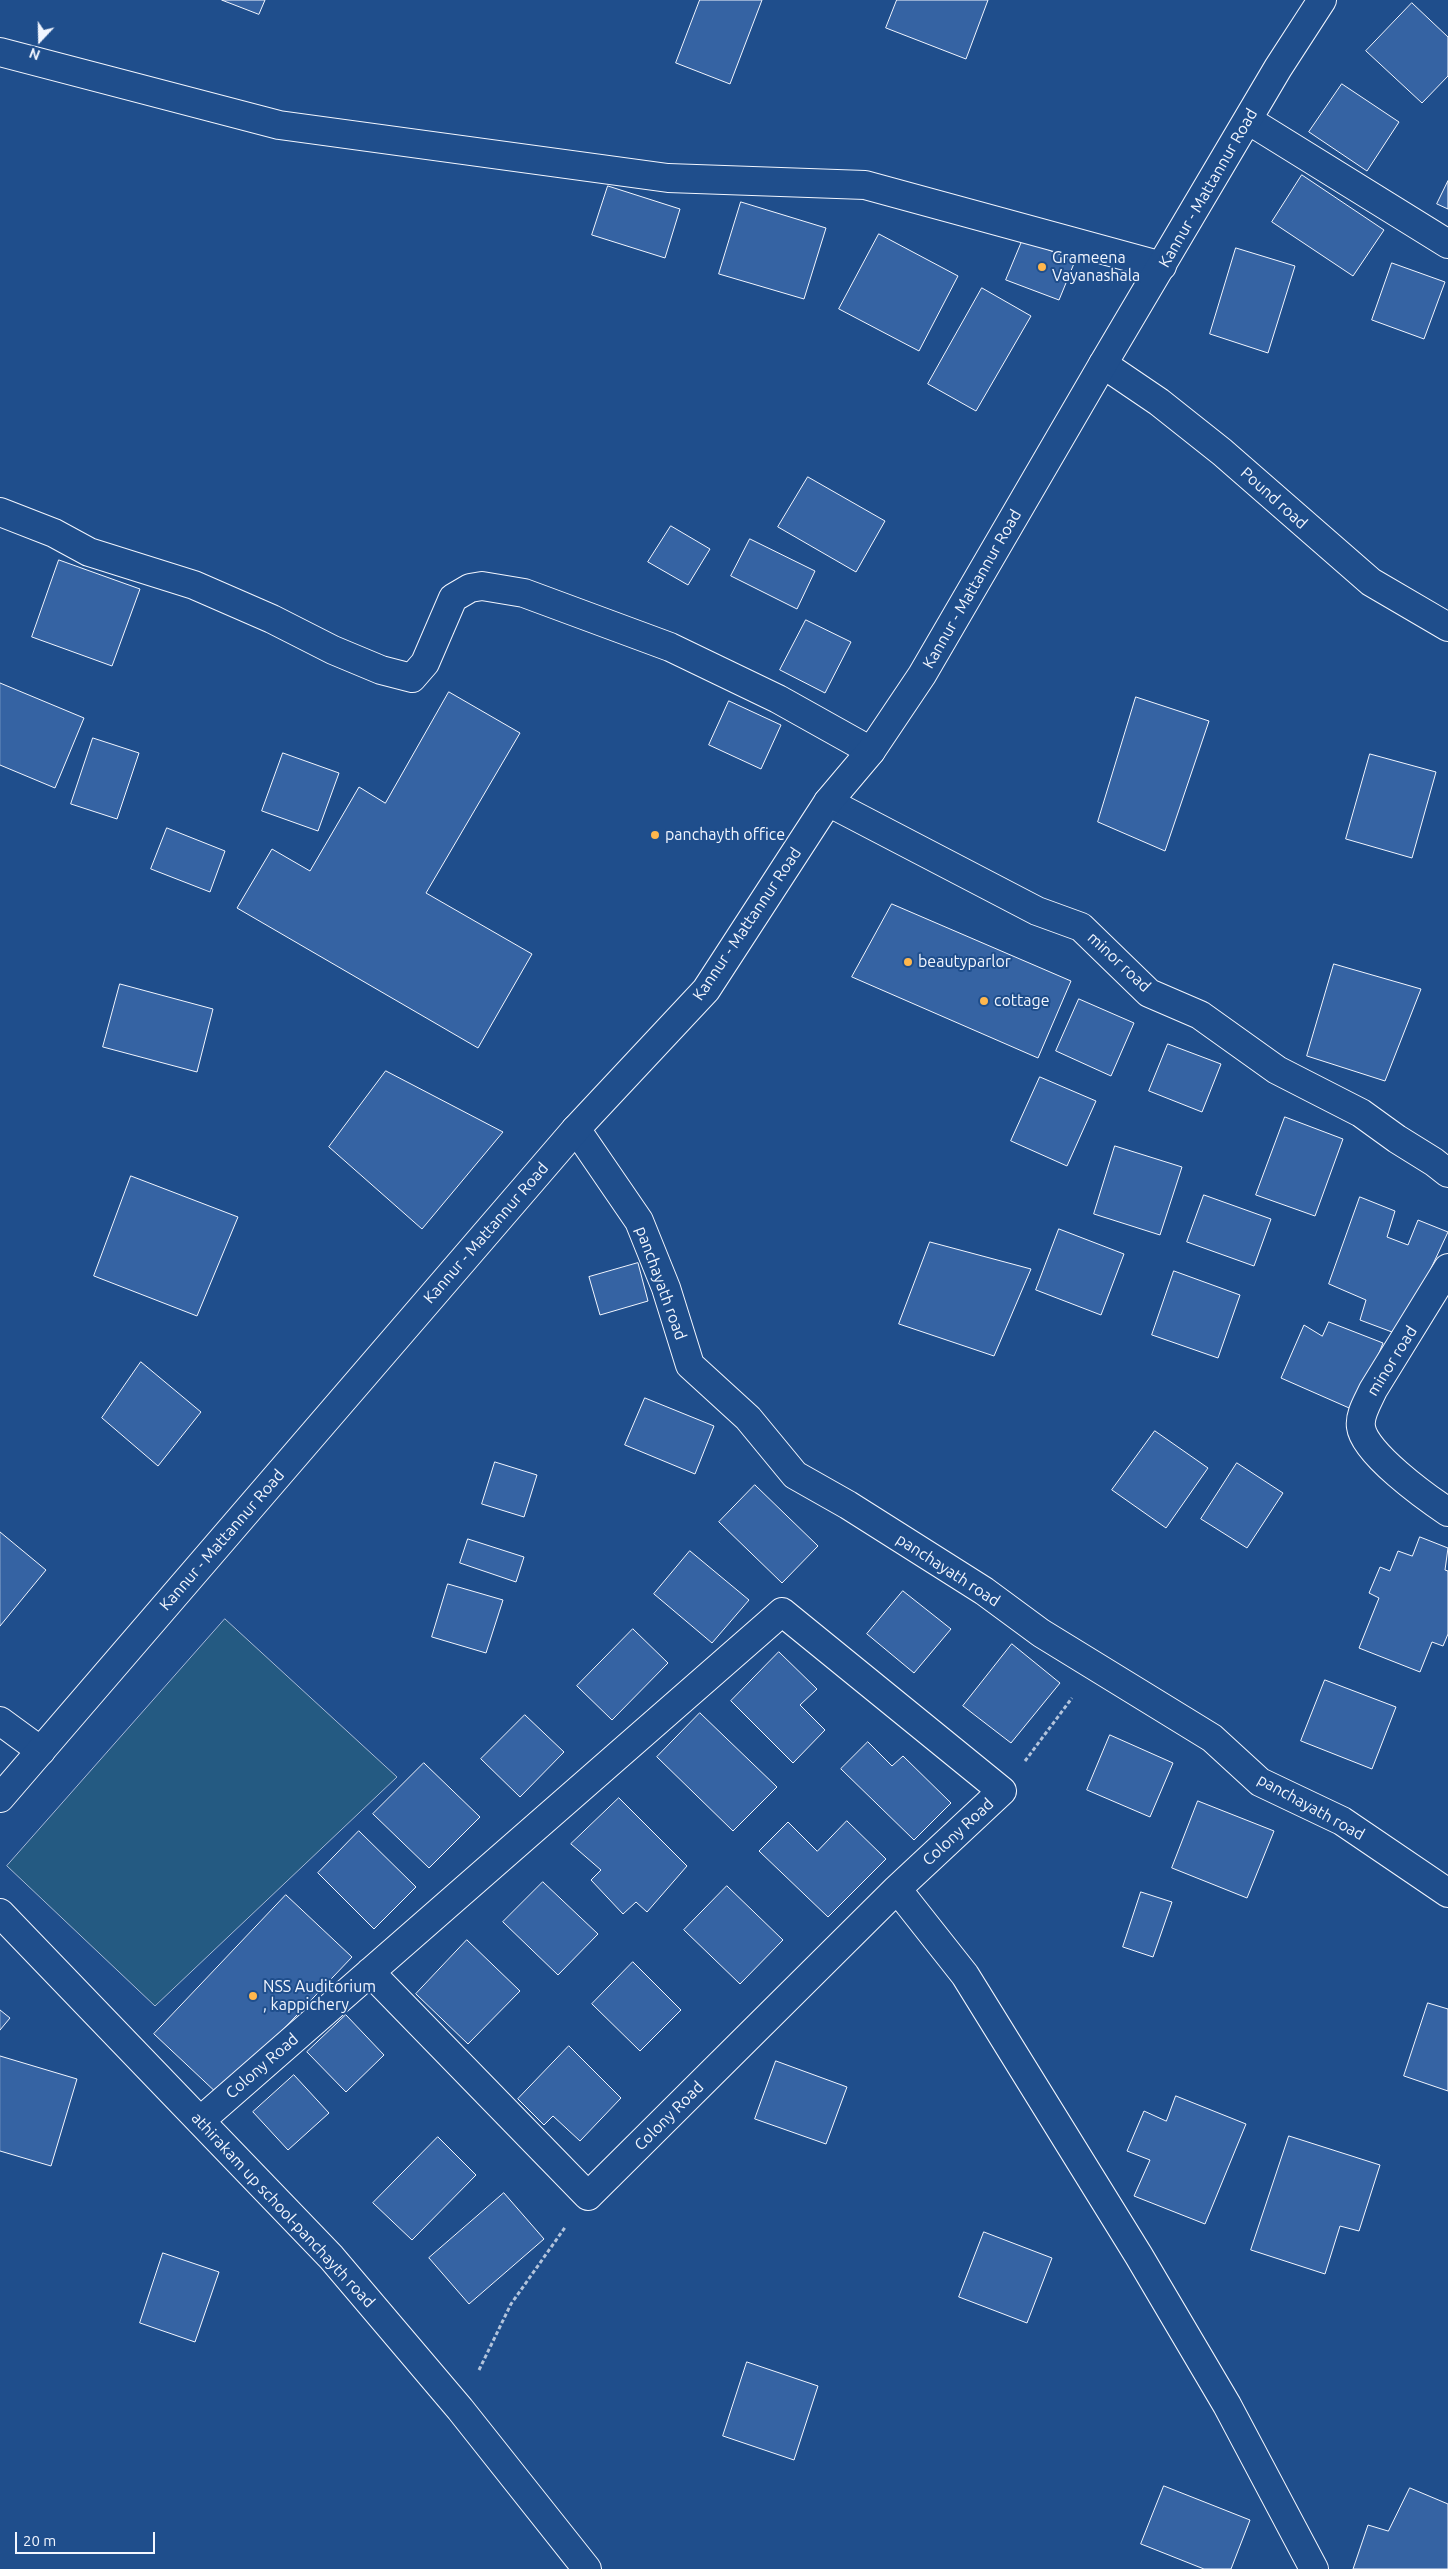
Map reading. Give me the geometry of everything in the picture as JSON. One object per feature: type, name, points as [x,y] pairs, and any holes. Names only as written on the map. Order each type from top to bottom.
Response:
[{"type":"street","name":"Kannur - Mattannur Road","points":[[0,1798],[576,1128],[706,990],[828,802],[871,751],[922,675],[1103,364],[1248,120],[1322,0]]},
{"type":"street","points":[[0,52],[280,126],[668,178],[865,185],[1162,266]]},
{"type":"street","points":[[1248,120],[1448,244]]},
{"type":"street","name":"Pound road","points":[[1103,364],[1159,402],[1222,452],[1371,582],[1448,627]]},
{"type":"street","points":[[0,512],[54,533],[89,552],[194,585],[272,618],[334,650],[381,670],[412,678],[425,663],[453,598],[470,588],[482,586],[524,593],[670,647],[778,699],[871,751]]},
{"type":"street","name":"minor road","points":[[828,802],[1037,911],[1081,926],[1149,993],[1200,1015],[1277,1070],[1361,1113],[1396,1139],[1434,1162],[1448,1173]]},
{"type":"street","name":"panchayath road","points":[[576,1128],[639,1221],[666,1288],[690,1365],[748,1418],[795,1475],[848,1505],[984,1591],[1042,1632],[1095,1666],[1212,1738],[1260,1782],[1342,1821],[1448,1893]]},
{"type":"street","name":"minor road","points":[[1448,1268],[1372,1390],[1364,1408],[1361,1427],[1372,1448],[1417,1492],[1448,1512]]},
{"type":"street","name":"Colony Road","points":[[200,2121],[782,1612],[1002,1791],[897,1889],[588,2196]]},
{"type":"street","points":[[0,1721],[41,1751]]},
{"type":"street","points":[[897,1889],[965,1975],[1134,2248],[1227,2405],[1314,2569]]},
{"type":"street","name":"athirakam up school-panchayth road","points":[[0,1913],[331,2257],[460,2408],[587,2569]]},
{"type":"street","points":[[370,1972],[588,2196]]},
{"type":"path","points":[[1002,1791],[1095,1666]]},
{"type":"path","points":[[460,2408],[511,2304],[588,2196]]},
{"type":"shaded area","points":[[225,1619],[397,1777],[155,2006],[7,1866]]},
{"type":"building","points":[[222,0],[265,0],[259,14]]},
{"type":"building","points":[[700,0],[762,0],[730,84],[676,63]]},
{"type":"building","points":[[897,0],[988,0],[966,59],[886,28]]},
{"type":"building","points":[[1412,3],[1448,37],[1448,76],[1422,103],[1366,51]]},
{"type":"building","points":[[1342,84],[1399,122],[1367,171],[1309,132]]},
{"type":"building","points":[[1302,175],[1384,230],[1353,276],[1272,222]]},
{"type":"building","points":[[1448,181],[1448,209],[1437,204]]},
{"type":"building","points":[[608,186],[680,209],[665,258],[592,235]]},
{"type":"building","points":[[741,202],[826,228],[804,299],[719,274]]},
{"type":"building","points":[[879,234],[958,276],[919,351],[839,309]]},
{"type":"building","points":[[1023,239],[1075,261],[1059,300],[1006,280]]},
{"type":"building","points":[[1236,248],[1295,266],[1268,353],[1210,334]]},
{"type":"building","points":[[1392,263],[1445,282],[1424,339],[1372,320]]},
{"type":"building","points":[[982,288],[1031,316],[976,411],[928,384]]},
{"type":"building","points":[[808,477],[885,521],[856,572],[778,527]]},
{"type":"building","points":[[671,526],[710,549],[688,585],[648,562]]},
{"type":"building","points":[[750,539],[815,571],[797,609],[731,576]]},
{"type":"building","points":[[59,560],[140,589],[112,666],[32,637]]},
{"type":"building","points":[[806,620],[851,642],[825,693],[780,670]]},
{"type":"building","points":[[0,683],[84,718],[55,788],[0,765]]},
{"type":"building","points":[[449,692],[520,733],[426,893],[532,954],[478,1048],[237,908],[272,849],[310,871],[359,787],[385,803]]},
{"type":"building","points":[[1136,697],[1209,721],[1165,851],[1098,822]]},
{"type":"building","points":[[729,701],[781,725],[761,769],[709,745]]},
{"type":"building","points":[[93,738],[139,753],[117,819],[71,804]]},
{"type":"building","points":[[283,753],[339,773],[318,831],[262,811]]},
{"type":"building","points":[[1370,754],[1436,772],[1412,858],[1346,839]]},
{"type":"building","points":[[167,828],[225,851],[210,892],[151,869]]},
{"type":"building","name":"cottage","points":[[892,904],[1071,981],[1038,1058],[852,977]]},
{"type":"building","points":[[1334,964],[1421,989],[1385,1081],[1307,1056]]},
{"type":"building","points":[[120,984],[213,1009],[197,1072],[103,1047]]},
{"type":"building","points":[[1079,999],[1134,1023],[1111,1076],[1056,1051]]},
{"type":"building","points":[[1168,1044],[1221,1064],[1202,1112],[1149,1091]]},
{"type":"building","points":[[386,1071],[503,1132],[422,1229],[329,1147]]},
{"type":"building","points":[[1040,1077],[1096,1101],[1067,1166],[1011,1141]]},
{"type":"building","points":[[1285,1117],[1343,1139],[1315,1216],[1256,1195]]},
{"type":"building","points":[[1115,1146],[1182,1167],[1160,1235],[1094,1214]]},
{"type":"building","points":[[131,1176],[238,1217],[197,1316],[94,1276]]},
{"type":"building","points":[[1204,1195],[1271,1219],[1254,1266],[1187,1242]]},
{"type":"building","points":[[1360,1197],[1395,1211],[1387,1237],[1408,1245],[1418,1220],[1448,1232],[1400,1335],[1360,1320],[1366,1300],[1329,1284]]},
{"type":"building","points":[[1059,1229],[1124,1254],[1101,1315],[1036,1290]]},
{"type":"building","points":[[930,1242],[1031,1269],[994,1356],[899,1324]]},
{"type":"building","points":[[638,1263],[648,1301],[600,1315],[589,1277]]},
{"type":"building","points":[[1174,1271],[1240,1295],[1218,1358],[1152,1335]]},
{"type":"building","points":[[1329,1322],[1383,1343],[1356,1411],[1281,1378],[1304,1325],[1322,1336]]},
{"type":"building","points":[[141,1362],[201,1412],[158,1466],[102,1418]]},
{"type":"building","points":[[645,1398],[714,1426],[695,1474],[625,1445]]},
{"type":"building","points":[[1155,1431],[1208,1468],[1166,1528],[1112,1490]]},
{"type":"building","points":[[495,1462],[537,1475],[524,1517],[482,1504]]},
{"type":"building","points":[[1237,1463],[1283,1493],[1247,1548],[1201,1519]]},
{"type":"building","points":[[755,1485],[818,1546],[782,1583],[719,1522]]},
{"type":"building","points":[[0,1532],[46,1570],[0,1626]]},
{"type":"building","points":[[1420,1537],[1448,1548],[1445,1570],[1448,1571],[1448,1634],[1443,1646],[1432,1642],[1420,1672],[1359,1648],[1379,1598],[1369,1593],[1380,1567],[1390,1571],[1398,1551],[1412,1556]]},
{"type":"building","points":[[468,1539],[524,1557],[516,1582],[460,1563]]},
{"type":"building","points":[[690,1551],[749,1600],[712,1643],[654,1594]]},
{"type":"building","points":[[448,1584],[503,1600],[486,1653],[432,1637]]},
{"type":"building","points":[[903,1591],[951,1629],[914,1673],[867,1634]]},
{"type":"building","points":[[633,1629],[668,1663],[612,1720],[577,1686]]},
{"type":"building","points":[[1012,1644],[1060,1683],[1011,1743],[963,1706]]},
{"type":"building","points":[[779,1652],[817,1689],[800,1705],[825,1730],[793,1763],[731,1701]]},
{"type":"building","points":[[1325,1680],[1396,1707],[1372,1769],[1301,1741]]},
{"type":"building","points":[[700,1713],[777,1787],[733,1831],[657,1757]]},
{"type":"building","points":[[525,1715],[564,1752],[520,1797],[481,1759]]},
{"type":"building","points":[[1110,1735],[1173,1763],[1150,1817],[1087,1790]]},
{"type":"building","points":[[868,1742],[892,1766],[903,1756],[951,1803],[914,1840],[841,1769]]},
{"type":"building","points":[[424,1763],[480,1817],[429,1868],[373,1814]]},
{"type":"building","points":[[619,1798],[687,1866],[647,1912],[636,1902],[623,1914],[591,1880],[601,1870],[571,1844]]},
{"type":"building","points":[[1198,1801],[1274,1831],[1247,1898],[1172,1868]]},
{"type":"building","points":[[847,1821],[886,1859],[828,1917],[759,1851],[788,1822],[817,1851]]},
{"type":"building","points":[[359,1831],[416,1887],[374,1929],[318,1873]]},
{"type":"building","points":[[543,1882],[598,1934],[558,1975],[503,1922]]},
{"type":"building","points":[[727,1886],[783,1940],[740,1984],[684,1930]]},
{"type":"building","points":[[1141,1892],[1172,1902],[1153,1957],[1123,1947]]},
{"type":"building","name":"NSS Auditorium , kappichery","points":[[286,1895],[352,1957],[220,2096],[154,2034]]},
{"type":"building","points":[[467,1940],[520,1991],[468,2044],[416,1994]]},
{"type":"building","points":[[633,1962],[681,2010],[640,2051],[592,2004]]},
{"type":"building","points":[[1428,2003],[1448,2009],[1448,2091],[1404,2076]]},
{"type":"building","points":[[0,2010],[10,2018],[0,2030]]},
{"type":"building","points":[[346,2015],[384,2055],[346,2092],[307,2052]]},
{"type":"building","points":[[569,2046],[621,2098],[580,2141],[553,2116],[544,2125],[518,2099]]},
{"type":"building","points":[[0,2056],[77,2079],[51,2166],[0,2151]]},
{"type":"building","points":[[776,2061],[847,2087],[826,2144],[755,2119]]},
{"type":"building","points":[[294,2075],[329,2113],[288,2150],[253,2112]]},
{"type":"building","points":[[1176,2096],[1246,2124],[1205,2224],[1134,2196],[1150,2160],[1127,2151],[1144,2111],[1166,2121]]},
{"type":"building","points":[[1289,2136],[1380,2165],[1359,2231],[1340,2226],[1325,2274],[1251,2250]]},
{"type":"building","points":[[438,2137],[476,2175],[412,2240],[373,2203]]},
{"type":"building","points":[[504,2193],[544,2239],[469,2304],[429,2258]]},
{"type":"building","points":[[984,2232],[1052,2258],[1027,2323],[959,2297]]},
{"type":"building","points":[[163,2253],[219,2272],[195,2342],[140,2323]]},
{"type":"building","points":[[747,2362],[818,2386],[794,2460],[723,2436]]},
{"type":"building","points":[[1164,2486],[1250,2520],[1231,2569],[1204,2569],[1141,2544]]},
{"type":"building","points":[[1410,2488],[1448,2504],[1448,2569],[1353,2569],[1368,2525],[1388,2531]]},
{"type":"place","name":"Grameena Vayanashala","points":[[1042,267]]},
{"type":"place","name":"panchayth office","points":[[655,835]]},
{"type":"place","name":"beautyparlor","points":[[908,962]]},
{"type":"place","name":"cottage","points":[[984,1001]]},
{"type":"place","name":"NSS Auditorium , kappichery","points":[[253,1996]]}]
